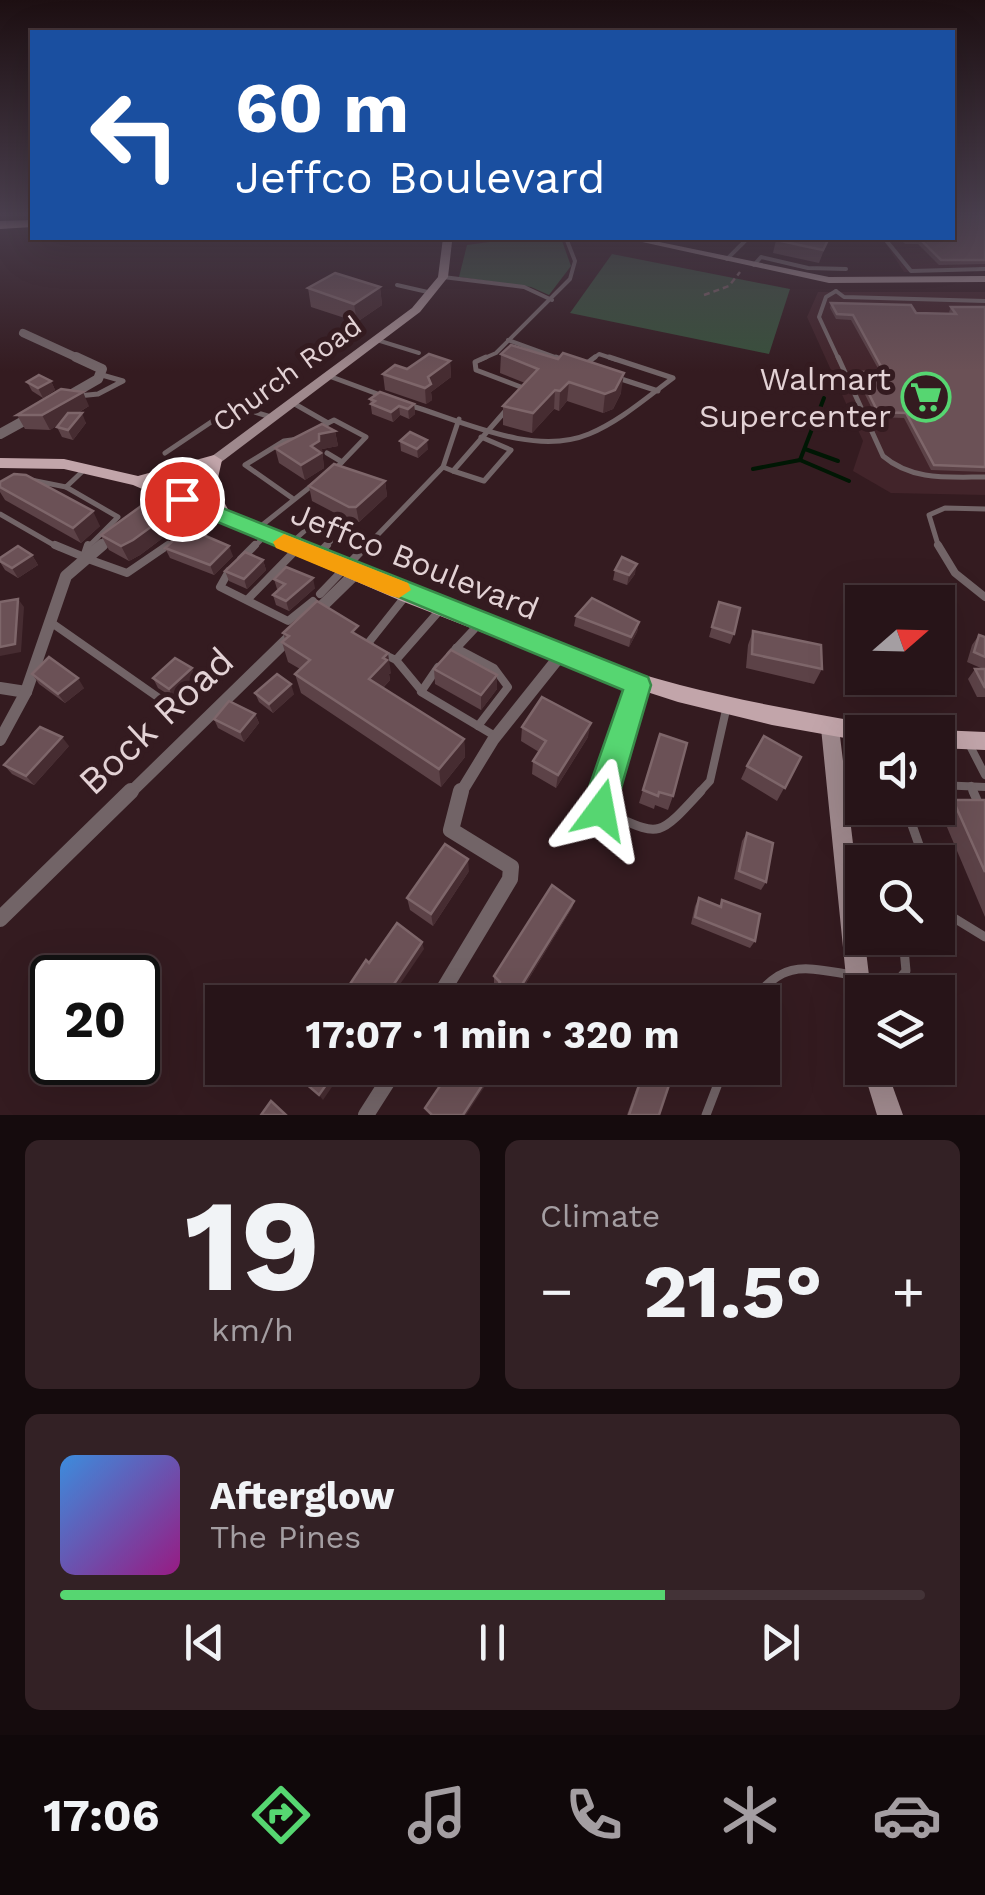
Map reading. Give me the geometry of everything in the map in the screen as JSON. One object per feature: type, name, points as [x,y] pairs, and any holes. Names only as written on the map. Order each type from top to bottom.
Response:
[{"type":"main road","points":[[138,481],[214,460],[208,487],[224,518]]},
{"type":"main road","name":"Jeffco Boulevard","points":[[0,462],[86,468],[138,481],[638,685],[727,708],[845,730]]},
{"type":"main road","points":[[955,740],[980,742]]},
{"type":"street","name":"Church Road","points":[[170,494],[433,293],[444,277],[445,267]]},
{"type":"street","points":[[782,267],[810,273],[836,286],[985,279]]},
{"type":"street","points":[[23,333],[99,366],[102,376],[53,405]]},
{"type":"street","points":[[0,434],[38,413]]},
{"type":"street","points":[[0,740],[26,692],[66,576],[84,557],[170,494]]},
{"type":"street","name":"Bock Road","points":[[0,918],[352,570]]},
{"type":"street","points":[[446,985],[510,878],[511,866],[451,830],[450,813],[458,794],[497,738],[560,656]]},
{"type":"street","points":[[0,688],[26,692]]},
{"type":"street","points":[[830,728],[855,975]]},
{"type":"street","points":[[366,1115],[385,1085]]},
{"type":"street","points":[[880,1085],[890,1115]]},
{"type":"lane","points":[[524,392],[524,387],[476,370],[475,362],[496,353],[552,300],[570,279],[573,267]]},
{"type":"lane","points":[[908,267],[921,281]]},
{"type":"lane","points":[[810,273],[846,269]]},
{"type":"lane","points":[[911,271],[985,269]]},
{"type":"lane","points":[[444,277],[524,287],[552,300]]},
{"type":"lane","points":[[397,286],[433,293]]},
{"type":"lane","points":[[985,301],[844,297],[836,286],[823,301],[818,317],[883,456],[898,468],[922,475],[985,477]]},
{"type":"lane","points":[[376,340],[418,353]]},
{"type":"lane","points":[[508,340],[599,372]]},
{"type":"lane","points":[[496,353],[510,358]]},
{"type":"lane","points":[[404,403],[533,441],[570,440],[594,432],[660,392],[673,378],[599,354],[584,366]]},
{"type":"lane","points":[[552,366],[559,358]]},
{"type":"lane","points":[[328,375],[388,398]]},
{"type":"lane","points":[[67,397],[98,394],[123,381],[102,376]]},
{"type":"lane","points":[[614,377],[660,392]]},
{"type":"lane","points":[[292,402],[328,423]]},
{"type":"lane","points":[[453,471],[512,404]]},
{"type":"lane","points":[[165,452],[235,406],[271,417]]},
{"type":"lane","points":[[316,430],[334,420],[366,437],[342,462],[292,498],[219,582],[288,621],[352,570],[443,467],[459,419]]},
{"type":"lane","points":[[443,467],[484,481],[511,450],[480,437]]},
{"type":"lane","points":[[292,498],[245,465],[284,441],[303,438],[313,444]]},
{"type":"lane","points":[[326,453],[342,462]]},
{"type":"lane","points":[[42,462],[25,480],[66,486],[118,517],[88,544],[84,557]]},
{"type":"lane","points":[[66,486],[86,468]]},
{"type":"lane","points":[[985,509],[945,508],[929,515],[932,531],[952,572],[985,596]]},
{"type":"lane","points":[[0,514],[74,556],[114,571],[136,570],[206,510]]},
{"type":"lane","points":[[246,600],[302,549],[341,531],[318,518],[302,549]]},
{"type":"lane","points":[[408,593],[369,646],[396,660],[420,688],[497,738]]},
{"type":"lane","points":[[396,660],[442,607]]},
{"type":"lane","points":[[48,620],[169,705]]},
{"type":"lane","points":[[420,688],[480,623]]},
{"type":"lane","points":[[456,648],[496,668],[506,679],[508,687],[478,726]]},
{"type":"lane","points":[[638,685],[601,796],[601,810],[653,832],[667,828],[710,782],[727,708]]},
{"type":"lane","points":[[980,742],[985,776]]},
{"type":"lane","points":[[955,786],[985,787]]},
{"type":"lane","points":[[971,786],[985,819]]},
{"type":"lane","points":[[955,917],[985,937]]},
{"type":"lane","points":[[763,985],[769,975],[782,968],[845,977]]},
{"type":"lane","points":[[706,1115],[717,1085]]},
{"type":"path","points":[[704,295],[729,286],[748,267]]},
{"type":"shaded area","points":[[901,267],[985,267],[985,270],[904,272]]},
{"type":"shaded area","points":[[818,292],[985,292],[985,495],[891,493],[853,471],[863,441],[807,317]]},
{"type":"green space","points":[[461,267],[570,267],[549,295],[531,287],[459,277]]},
{"type":"green space","points":[[603,267],[678,267],[790,289],[769,354],[570,313]]},
{"type":"building","points":[[335,273],[380,287],[354,304],[308,288]]},
{"type":"building","name":"Walmart Supercenter","points":[[831,303],[911,305],[916,313],[956,314],[951,307],[985,307],[985,467],[934,465],[906,413],[878,412],[858,372],[884,372],[853,315],[837,314]]},
{"type":"building","points":[[511,345],[558,359],[563,353],[624,373],[615,390],[605,394],[569,382],[560,391],[555,390],[533,413],[503,406],[538,369],[501,354]]},
{"type":"building","points":[[429,354],[450,361],[428,377],[431,384],[425,388],[383,374],[395,365],[407,369]]},
{"type":"building","points":[[39,375],[51,381],[38,388],[27,382]]},
{"type":"building","points":[[61,389],[83,392],[42,415],[17,415]]},
{"type":"building","points":[[380,392],[414,404],[408,409],[399,406],[391,412],[371,404],[375,401],[370,399]]},
{"type":"building","points":[[68,413],[82,413],[68,430],[57,427]]},
{"type":"building","points":[[322,424],[335,431],[319,434],[319,441],[311,446],[321,453],[301,465],[275,448]]},
{"type":"building","points":[[410,432],[427,440],[417,449],[400,441]]},
{"type":"building","points":[[334,464],[385,481],[356,507],[349,507],[309,486]]},
{"type":"building","points":[[14,474],[26,475],[93,511],[73,528],[0,487],[0,482]]},
{"type":"building","points":[[144,504],[166,516],[121,546],[101,535]]},
{"type":"building","points":[[187,528],[229,546],[210,565],[165,548]]},
{"type":"building","points":[[18,546],[32,555],[12,568],[0,561],[0,558]]},
{"type":"building","points":[[245,552],[263,560],[244,579],[225,571]]},
{"type":"building","points":[[622,557],[637,564],[629,575],[615,570]]},
{"type":"building","points":[[286,567],[313,578],[286,601],[273,595],[285,584],[274,579]]},
{"type":"building","points":[[592,598],[639,622],[631,637],[576,616]]},
{"type":"building","points":[[18,599],[15,644],[0,647],[0,602]]},
{"type":"building","points":[[317,601],[358,626],[352,632],[388,653],[383,658],[387,660],[369,679],[464,739],[439,769],[295,674],[310,660],[282,642],[289,636],[283,633]]},
{"type":"building","points":[[719,602],[740,608],[734,634],[712,627]]},
{"type":"building","points":[[753,631],[821,645],[822,669],[752,654]]},
{"type":"building","points":[[979,635],[985,637],[985,657],[974,652]]},
{"type":"building","points":[[451,650],[497,675],[481,695],[434,669]]},
{"type":"building","points":[[49,657],[78,678],[58,694],[32,674]]},
{"type":"building","points":[[175,658],[192,668],[169,689],[153,678]]},
{"type":"building","points":[[975,669],[985,669],[985,688]]},
{"type":"building","points":[[277,674],[291,684],[269,704],[255,693]]},
{"type":"building","points":[[542,697],[591,723],[558,775],[533,761],[546,741],[522,727]]},
{"type":"building","points":[[229,701],[255,714],[240,732],[214,719]]},
{"type":"building","points":[[40,727],[62,737],[26,776],[4,765]]},
{"type":"building","points":[[660,734],[687,743],[673,796],[643,790]]},
{"type":"building","points":[[764,736],[801,757],[785,788],[747,766]]},
{"type":"building","points":[[955,800],[985,800],[985,872],[955,804]]},
{"type":"building","points":[[747,833],[773,843],[766,882],[739,871]]},
{"type":"building","points":[[445,844],[468,859],[431,914],[407,898]]},
{"type":"building","points":[[552,885],[574,901],[522,985],[498,985],[494,976]]},
{"type":"building","points":[[699,898],[721,907],[722,900],[760,914],[755,941],[695,917]]},
{"type":"building","points":[[397,923],[422,942],[393,985],[349,985],[366,960],[369,963]]},
{"type":"building","points":[[307,1085],[326,1085],[319,1095]]},
{"type":"building","points":[[441,1085],[482,1085],[463,1115],[432,1115],[425,1108]]},
{"type":"building","points":[[639,1085],[669,1085],[659,1115],[629,1115]]},
{"type":"building","points":[[271,1101],[286,1115],[261,1115]]},
{"type":"waterway","points":[[800,460],[824,398]]},
{"type":"waterway","points":[[818,414],[832,415]]},
{"type":"waterway","points":[[805,449],[838,461]]},
{"type":"waterway","points":[[753,469],[800,460]]},
{"type":"waterway","points":[[800,460],[849,481]]},
{"type":"slow traffic","points":[[284,542],[399,590]]},
{"type":"place","name":"Walmart Supercenter","points":[[926,397]]},
{"type":"route","points":[[182,499],[638,685],[601,796],[601,810]]}]
